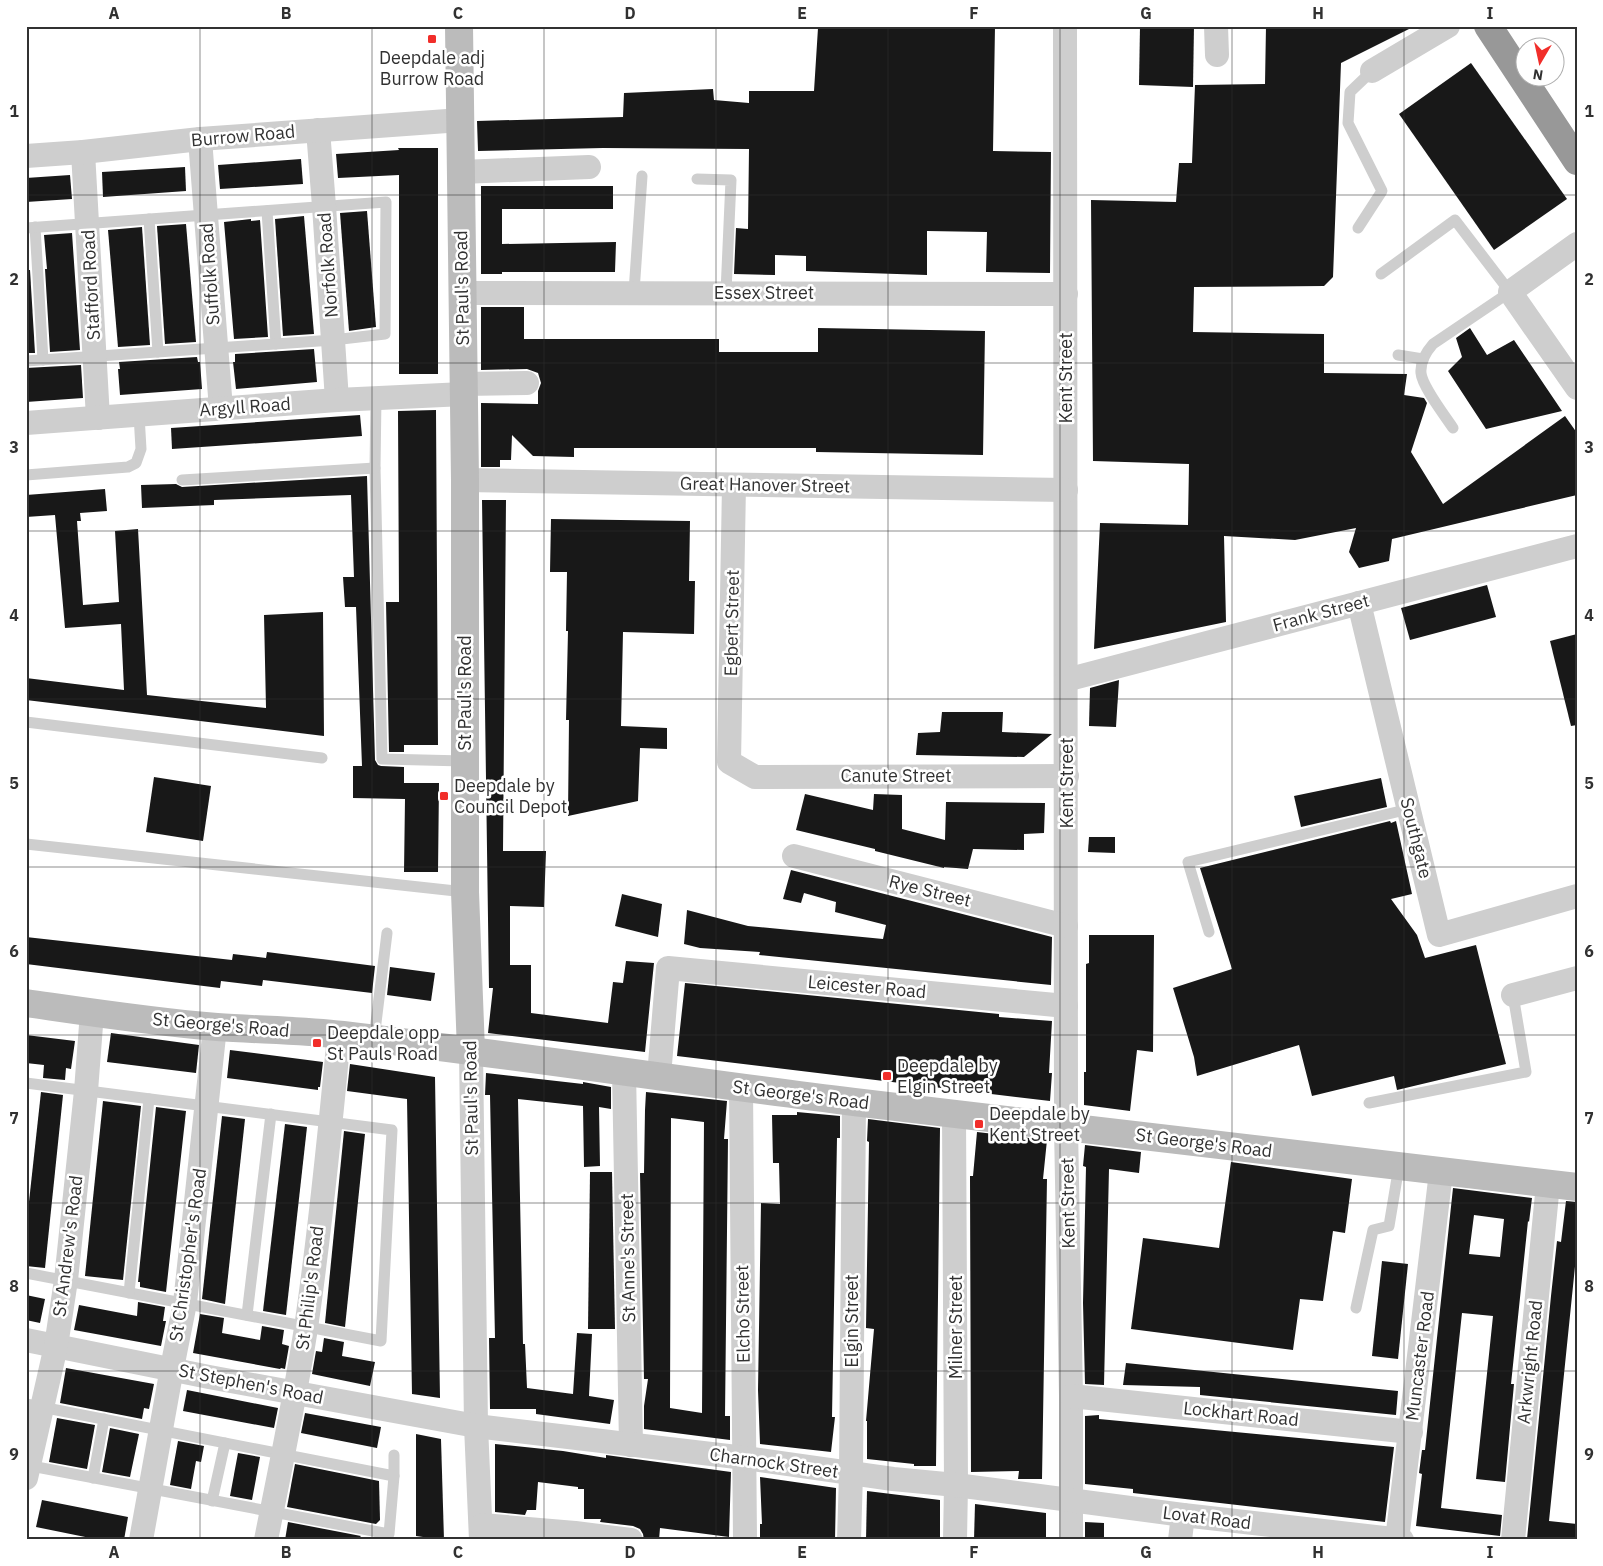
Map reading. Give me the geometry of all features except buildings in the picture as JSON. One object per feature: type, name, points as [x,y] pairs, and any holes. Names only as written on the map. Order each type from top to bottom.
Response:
[{"type":"highway","points":[[1488,26],[1577,161]]},
{"type":"street","name":"St Paul's Road","points":[[459,26],[465,480],[465,892],[471,1051],[476,1426],[481,1532]]},
{"type":"street","name":"Kent Street","points":[[1065,26],[1066,1127],[1071,1396],[1071,1540]]},
{"type":"street","points":[[1216,26],[1217,55]]},
{"type":"street","points":[[1372,71],[1448,26]]},
{"type":"street","name":"Burrow Road","points":[[26,156],[83,152],[200,139],[318,130],[460,110]]},
{"type":"street","name":"Norfolk Road","points":[[318,130],[337,400]]},
{"type":"street","name":"Suffolk Road","points":[[200,139],[220,409]]},
{"type":"street","name":"Stafford Road","points":[[83,152],[98,418]]},
{"type":"street","points":[[461,172],[589,167]]},
{"type":"street","points":[[1577,244],[1510,292],[1577,388]]},
{"type":"street","name":"Essex Street","points":[[462,293],[1066,294]]},
{"type":"street","name":"Argyll Road","points":[[26,423],[376,398],[527,383]]},
{"type":"street","name":"Great Hanover Street","points":[[465,480],[1066,490]]},
{"type":"street","name":"Egbert Street","points":[[729,762],[734,485]]},
{"type":"street","name":"Frank Street","points":[[1066,680],[1577,546]]},
{"type":"street","name":"Southgate","points":[[1359,603],[1440,935],[1577,896]]},
{"type":"street","name":"Canute Street","points":[[729,762],[755,777],[1067,776]]},
{"type":"street","name":"Rye Street","points":[[794,856],[1066,926]]},
{"type":"street","name":"Leicester Road","points":[[659,1076],[668,968],[1066,1006]]},
{"type":"street","points":[[1513,995],[1577,978]]},
{"type":"street","name":"St George's Road","points":[[26,1003],[215,1027],[374,1039],[854,1102],[1577,1187]]},
{"type":"street","name":"St Andrew's Road","points":[[27,1469],[34,1406],[56,1346],[66,1280],[86,1091],[92,1012]]},
{"type":"street","name":"St Christopher's Road","points":[[141,1540],[185,1303],[215,1027]]},
{"type":"street","name":"St Philip's Road","points":[[266,1540],[306,1327],[331,1122],[339,1035]]},
{"type":"street","name":"St Anne's Street","points":[[624,1071],[631,1445]]},
{"type":"street","name":"Elcho Street","points":[[741,1088],[745,1540]]},
{"type":"street","name":"Elgin Street","points":[[849,1540],[854,1102]]},
{"type":"street","name":"Milner Street","points":[[954,1114],[955,1540]]},
{"type":"street","name":"Muncaster Road","points":[[1399,1540],[1441,1172]]},
{"type":"street","name":"Arkwright Road","points":[[1513,1540],[1548,1184]]},
{"type":"street","name":"St Stephen's Road","points":[[26,1340],[209,1377],[476,1426]]},
{"type":"street","name":"Lockhart Road","points":[[1071,1396],[1411,1432]]},
{"type":"street","name":"Charnock Street","points":[[476,1426],[1071,1500]]},
{"type":"street","name":"Lovat Road","points":[[1071,1500],[1183,1516],[1399,1540]]},
{"type":"street","points":[[1180,1540],[1183,1516]]},
{"type":"street","points":[[481,1532],[576,1533],[631,1540]]},
{"type":"lane","points":[[1358,228],[1382,191],[1348,123],[1350,92],[1372,71]]},
{"type":"lane","points":[[634,292],[642,176]]},
{"type":"lane","points":[[697,178],[731,180],[726,292]]},
{"type":"lane","points":[[26,361],[43,360],[95,356],[333,340],[385,334],[386,202],[30,228],[43,360]]},
{"type":"lane","points":[[267,210],[276,344]]},
{"type":"lane","points":[[149,219],[158,352]]},
{"type":"lane","points":[[1381,274],[1455,220],[1510,292],[1433,344],[1425,354],[1421,375],[1453,428]]},
{"type":"lane","points":[[1398,355],[1423,359]]},
{"type":"lane","points":[[376,398],[375,468],[382,759],[464,761]]},
{"type":"lane","points":[[26,475],[128,467],[136,464],[141,449],[139,415]]},
{"type":"lane","points":[[182,480],[375,468]]},
{"type":"lane","points":[[26,722],[322,758]]},
{"type":"lane","points":[[1209,932],[1188,862],[1409,810]]},
{"type":"lane","points":[[26,844],[465,892]]},
{"type":"lane","points":[[374,1039],[387,933]]},
{"type":"lane","points":[[1370,1104],[1526,1072],[1513,995]]},
{"type":"lane","points":[[26,1084],[392,1130],[381,1341],[26,1273]]},
{"type":"lane","points":[[129,1293],[149,1099]]},
{"type":"lane","points":[[247,1315],[272,1114]]},
{"type":"lane","points":[[1356,1308],[1373,1230],[1389,1226],[1399,1166]]},
{"type":"lane","points":[[34,1406],[394,1476]]},
{"type":"lane","points":[[93,1478],[104,1419]]},
{"type":"lane","points":[[212,1501],[225,1443]]},
{"type":"lane","points":[[27,1469],[151,1488],[389,1534],[394,1455]]},
{"type":"place","name":"Deepdale adj Burrow Road","points":[[432,39]]},
{"type":"place","name":"Deepdale by Council Depot","points":[[444,796]]},
{"type":"place","name":"Deepdale opp St Pauls Road","points":[[317,1043]]},
{"type":"place","name":"Deepdale by Elgin Street","points":[[887,1076]]},
{"type":"place","name":"Deepdale by Kent Street","points":[[979,1124]]}]
